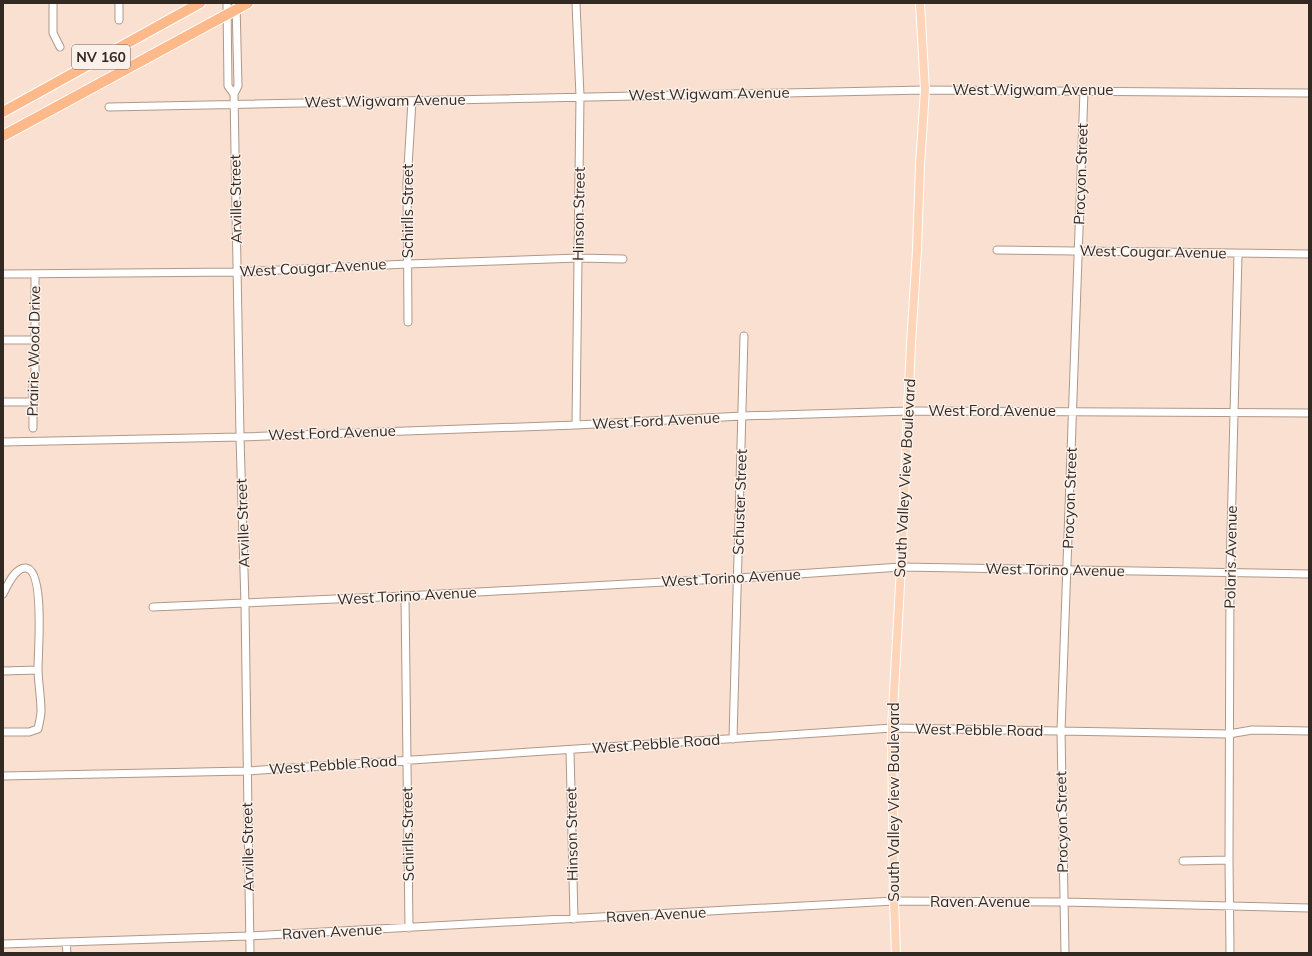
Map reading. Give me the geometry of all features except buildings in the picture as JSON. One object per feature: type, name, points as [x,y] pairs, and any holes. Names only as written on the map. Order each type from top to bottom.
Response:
[{"type":"highway","name":"NV 160","points":[[3,112],[200,3]]},
{"type":"highway","name":"NV 160","points":[[3,136],[227,15],[236,6],[248,3]]},
{"type":"main road","name":"South Valley View Boulevard","points":[[896,953],[892,728],[925,90],[920,3]]},
{"type":"street","points":[[53,3],[53,33],[60,46]]},
{"type":"street","points":[[119,3],[119,20]]},
{"type":"street","name":"Arville Street","points":[[227,3],[228,86],[234,94]]},
{"type":"street","name":"Hinson Street","points":[[576,3],[580,96],[576,425]]},
{"type":"street","name":"Arville Street","points":[[236,6],[238,86],[234,94],[234,104],[240,437],[245,604],[250,953]]},
{"type":"street","name":"West Wigwam Avenue","points":[[109,107],[925,90],[1309,93]]},
{"type":"street","name":"Procyon Street","points":[[1066,953],[1061,731],[1074,411],[1084,91]]},
{"type":"street","name":"Schirlls Street","points":[[408,322],[407,183],[412,101]]},
{"type":"street","name":"West Cougar Avenue","points":[[997,250],[1309,254]]},
{"type":"street","name":"Polaris Avenue","points":[[1230,953],[1230,573],[1238,254]]},
{"type":"street","name":"West Cougar Avenue","points":[[3,274],[238,272],[578,258],[623,259]]},
{"type":"street","name":"Prairie Wood Drive","points":[[33,428],[35,370],[35,274]]},
{"type":"street","name":"Schuster Street","points":[[733,739],[744,336]]},
{"type":"street","points":[[3,340],[35,340]]},
{"type":"street","points":[[3,402],[33,402]]},
{"type":"street","name":"West Ford Avenue","points":[[3,442],[240,437],[576,425],[742,416],[909,411],[1309,413]]},
{"type":"street","name":"West Torino Avenue","points":[[153,607],[406,596],[738,578],[901,567],[1309,574]]},
{"type":"street","points":[[3,594],[11,579],[19,571],[24,568],[29,569],[34,574],[39,595],[38,670],[41,711],[38,729],[29,732],[3,732]]},
{"type":"street","name":"Schirlls Street","points":[[406,596],[409,928]]},
{"type":"street","points":[[3,671],[38,670]]},
{"type":"street","name":"West Pebble Road","points":[[3,776],[247,771],[892,728],[1229,734],[1252,730],[1309,731]]},
{"type":"street","name":"Hinson Street","points":[[570,750],[574,919]]},
{"type":"street","points":[[1183,861],[1229,860]]},
{"type":"street","name":"Raven Avenue","points":[[3,944],[249,936],[894,901],[1064,902],[1309,908]]},
{"type":"street","points":[[66,943],[66,953]]}]
